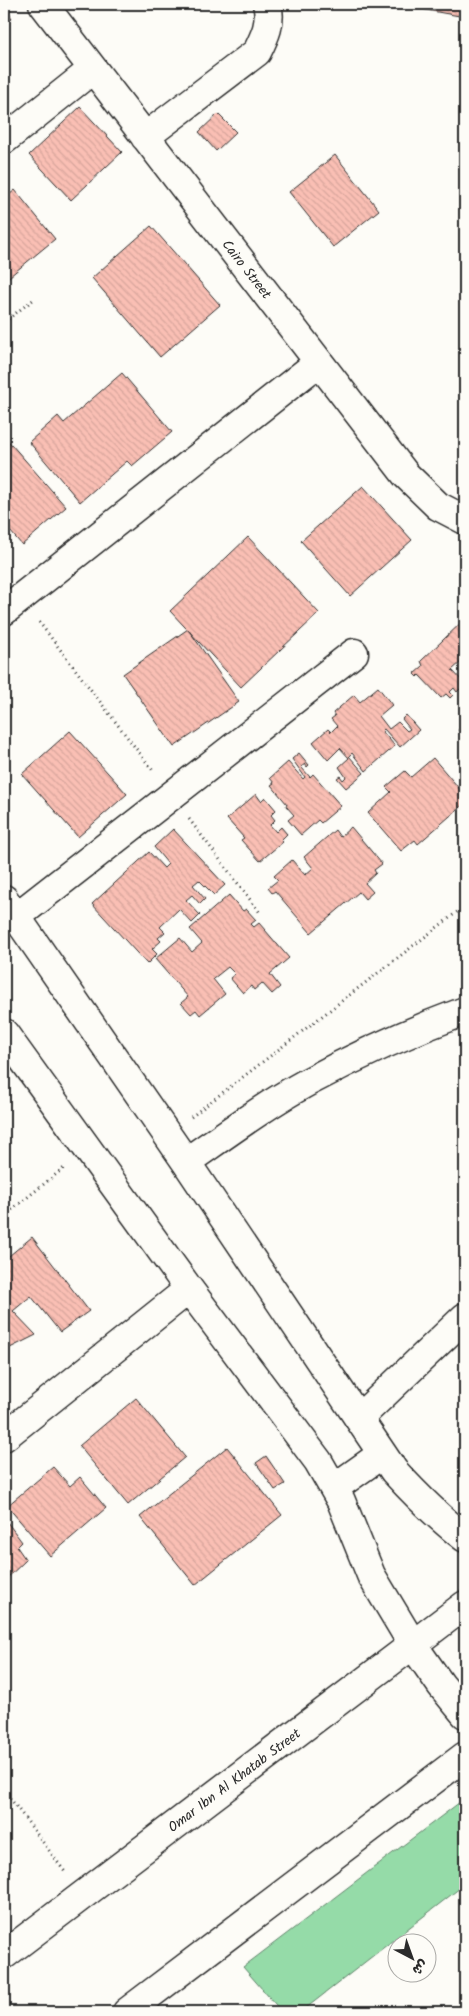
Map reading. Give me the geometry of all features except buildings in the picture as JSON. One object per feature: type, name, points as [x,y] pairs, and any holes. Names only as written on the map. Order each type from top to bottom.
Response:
[{"type":"street","name":"Cairo Street","points":[[43,4],[406,475],[438,506],[465,520]]},
{"type":"street","points":[[146,137],[257,52],[267,33],[269,12],[267,4]]},
{"type":"street","points":[[4,140],[93,69]]},
{"type":"street","points":[[12,605],[319,362]]},
{"type":"street","points":[[354,653],[172,796],[10,908],[186,1162],[382,1454],[416,1494],[447,1524],[465,1538]]},
{"type":"street","points":[[186,1162],[244,1121],[305,1084],[368,1051],[465,1011]]},
{"type":"street","points":[[4,1033],[189,1289],[318,1461],[334,1488],[371,1575],[413,1645],[441,1685],[465,1714]]},
{"type":"street","points":[[4,1437],[189,1289]]},
{"type":"street","points":[[358,1418],[465,1317]]},
{"type":"street","points":[[4,1409],[30,1416]]},
{"type":"street","points":[[334,1488],[382,1454]]},
{"type":"street","name":"Omar Ibn Al Khatab Street","points":[[4,1955],[465,1605]]},
{"type":"street","points":[[127,2012],[465,1756]]},
{"type":"path","points":[[4,322],[33,300]]},
{"type":"path","points":[[12,605],[172,796],[261,914]]},
{"type":"path","points":[[167,1136],[465,906]]},
{"type":"path","points":[[4,1216],[88,1149]]},
{"type":"path","points":[[4,1790],[81,1895]]},
{"type":"green space","points":[[464,1799],[465,1884],[401,1934],[386,1934],[386,1946],[301,2012],[282,2012],[243,1967]]}]
